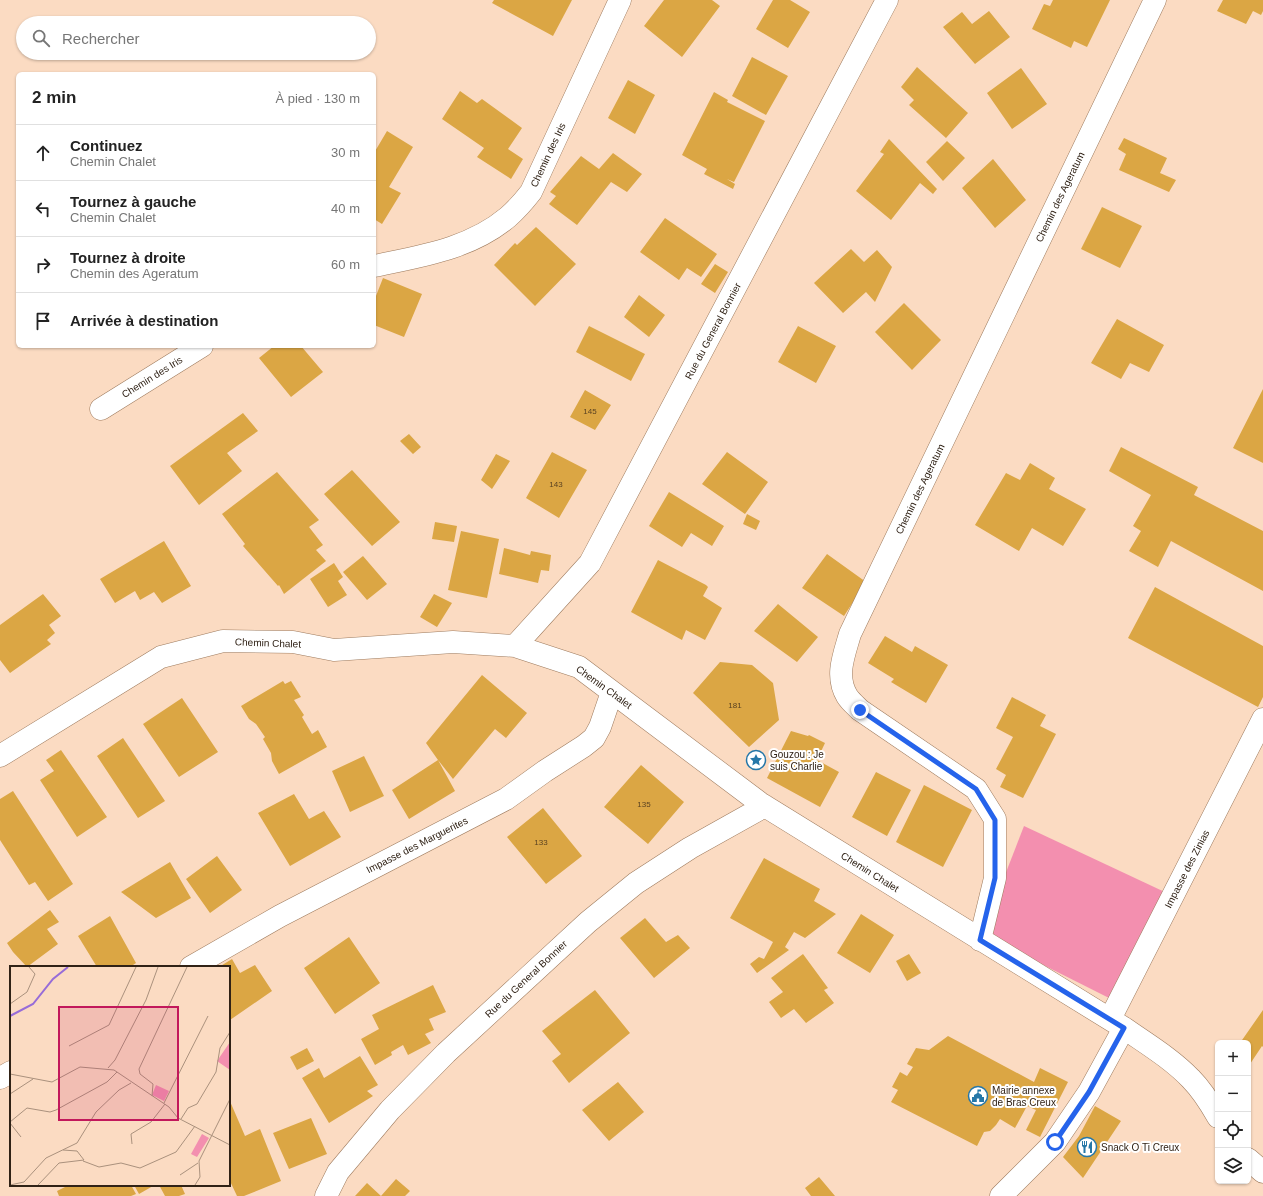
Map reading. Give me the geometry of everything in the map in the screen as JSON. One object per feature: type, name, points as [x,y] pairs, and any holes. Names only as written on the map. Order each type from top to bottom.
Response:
[{"type":"street","name":"Chemin des Iris","points":[[376,266],[428,255],[455,247],[484,234],[509,217],[531,192],[620,0]]},
{"type":"street","name":"Rue du General Bonnier","points":[[515,646],[590,563],[887,0]]},
{"type":"street","name":"Chemin des Ageratum","points":[[980,940],[995,878],[995,820],[976,789],[860,710],[847,696],[840,678],[843,657],[854,627],[1155,0]]},
{"type":"street","name":"Chemin des Iris","points":[[101,408],[199,348]]},
{"type":"street","name":"Chemin Chalet","points":[[0,756],[161,657],[223,641],[293,642],[334,650],[453,642],[515,646],[578,667],[765,806],[1117,1024],[1166,1057],[1191,1079],[1206,1096],[1215,1112]]},
{"type":"street","name":"Impasse des Marguerites","points":[[193,966],[294,909],[506,799],[594,738],[600,727],[612,692]]},
{"type":"street","name":"Impasse des Zinias","points":[[1117,1024],[1263,719]]},
{"type":"street","name":"Rue du General Bonnier","points":[[326,1196],[338,1172],[390,1110],[446,1053],[588,922],[636,883],[690,848],[765,806]]},
{"type":"street","points":[[1001,1196],[1055,1142],[1089,1092],[1117,1024]]},
{"type":"street","points":[[0,1078],[10,1073]]},
{"type":"street","points":[[1251,1162],[1263,1172]]},
{"type":"shaded area","points":[[1024,826],[1169,894],[1115,1001],[982,934]]},
{"type":"building","points":[[494,0],[572,0],[553,36],[492,3]]},
{"type":"building","points":[[664,0],[712,0],[720,6],[682,57],[644,26]]},
{"type":"building","points":[[773,0],[790,0],[810,12],[788,48],[756,29]]},
{"type":"building","points":[[1053,0],[1110,0],[1087,47],[1074,41],[1071,48],[1032,29],[1044,4],[1050,6]]},
{"type":"building","points":[[1223,0],[1263,0],[1263,11],[1261,15],[1253,11],[1246,24],[1217,11]]},
{"type":"building","points":[[989,11],[1010,37],[975,64],[943,27],[962,12],[972,24]]},
{"type":"building","points":[[752,57],[788,76],[766,115],[732,96]]},
{"type":"building","points":[[917,67],[968,113],[946,138],[909,105],[914,100],[901,87]]},
{"type":"building","points":[[1021,68],[1047,104],[1012,129],[987,93]]},
{"type":"building","points":[[628,80],[655,95],[635,134],[608,118]]},
{"type":"building","points":[[460,91],[477,103],[482,99],[522,128],[508,149],[523,159],[511,179],[477,157],[484,148],[442,119]]},
{"type":"building","points":[[714,92],[728,100],[727,102],[765,121],[734,182],[727,179],[735,184],[733,189],[704,174],[707,169],[682,155]]},
{"type":"building","points":[[387,131],[413,147],[389,187],[401,193],[382,224],[376,220],[376,150]]},
{"type":"building","points":[[1124,138],[1167,158],[1160,173],[1176,180],[1169,192],[1119,170],[1126,154],[1118,149]]},
{"type":"building","points":[[889,139],[937,189],[933,194],[920,183],[891,220],[856,191],[884,154],[880,152]]},
{"type":"building","points":[[947,141],[965,158],[943,181],[926,162]]},
{"type":"building","points":[[613,153],[642,174],[627,192],[611,182],[577,225],[549,204],[556,196],[550,192],[581,156],[599,169]]},
{"type":"building","points":[[993,159],[1026,200],[995,228],[962,188]]},
{"type":"building","points":[[1102,207],[1142,226],[1120,268],[1081,249]]},
{"type":"building","points":[[665,218],[717,254],[701,277],[687,268],[679,280],[640,252]]},
{"type":"building","points":[[536,227],[576,264],[535,306],[494,265],[515,243],[517,245]]},
{"type":"building","points":[[851,249],[864,262],[877,250],[892,267],[875,302],[866,292],[843,313],[814,283]]},
{"type":"building","points":[[715,264],[728,272],[715,293],[701,284]]},
{"type":"building","points":[[383,278],[422,294],[404,337],[376,326],[376,296]]},
{"type":"building","points":[[639,295],[665,315],[649,337],[624,317]]},
{"type":"building","points":[[904,303],[941,340],[912,370],[875,332]]},
{"type":"building","points":[[1117,319],[1164,345],[1149,372],[1130,363],[1121,379],[1091,363]]},
{"type":"building","points":[[589,326],[645,354],[631,381],[576,352]]},
{"type":"building","points":[[798,326],[836,346],[816,383],[778,362]]},
{"type":"building","points":[[272,348],[303,348],[323,372],[291,397],[259,358]]},
{"type":"building","points":[[1263,389],[1263,463],[1233,448]]},
{"type":"building","points":[[585,390],[611,405],[595,430],[570,417]]},
{"type":"building","points":[[243,413],[258,431],[227,453],[242,471],[199,505],[170,466]]},
{"type":"building","points":[[409,434],[421,447],[413,454],[400,441]]},
{"type":"building","points":[[1121,447],[1198,487],[1194,495],[1263,531],[1263,591],[1171,541],[1158,567],[1129,551],[1141,531],[1133,526],[1151,495],[1109,471]]},
{"type":"building","points":[[552,452],[587,470],[559,518],[526,498]]},
{"type":"building","points":[[727,452],[768,482],[745,514],[702,484]]},
{"type":"building","points":[[496,454],[510,461],[492,489],[481,480]]},
{"type":"building","points":[[1030,463],[1055,478],[1049,489],[1086,509],[1063,546],[1032,528],[1019,551],[975,525],[1006,473],[1020,480]]},
{"type":"building","points":[[352,470],[400,522],[372,546],[324,494]]},
{"type":"building","points":[[277,472],[319,520],[309,527],[323,545],[316,550],[326,561],[284,594],[279,585],[278,586],[243,546],[245,544],[222,514]]},
{"type":"building","points":[[669,492],[724,526],[712,546],[691,533],[682,547],[649,526]]},
{"type":"building","points":[[747,514],[760,521],[756,530],[743,524]]},
{"type":"building","points":[[435,522],[457,526],[454,542],[432,539]]},
{"type":"building","points":[[461,531],[499,539],[487,598],[448,590]]},
{"type":"building","points":[[164,541],[191,586],[162,603],[154,592],[140,600],[135,591],[115,603],[100,579]]},
{"type":"building","points":[[504,548],[530,555],[531,551],[551,555],[549,571],[541,570],[538,583],[499,574]]},
{"type":"building","points":[[827,554],[866,582],[844,616],[802,588]]},
{"type":"building","points":[[363,556],[387,584],[367,600],[343,572]]},
{"type":"building","points":[[658,560],[706,585],[708,587],[703,596],[722,608],[705,640],[686,630],[682,640],[631,612]]},
{"type":"building","points":[[334,563],[343,577],[338,581],[347,595],[328,607],[310,579]]},
{"type":"building","points":[[1155,587],[1263,646],[1263,697],[1258,707],[1128,638]]},
{"type":"building","points":[[43,594],[61,616],[49,625],[55,633],[47,640],[51,644],[10,673],[0,660],[0,625]]},
{"type":"building","points":[[434,594],[452,603],[437,627],[420,617]]},
{"type":"building","points":[[778,604],[818,637],[797,662],[754,631]]},
{"type":"building","points":[[885,636],[912,652],[915,646],[948,665],[926,703],[891,682],[894,679],[868,663]]},
{"type":"building","points":[[720,662],[752,665],[773,683],[779,720],[749,747],[693,693]]},
{"type":"building","points":[[482,675],[527,713],[506,738],[495,729],[453,779],[426,743]]},
{"type":"building","points":[[283,681],[285,684],[291,681],[301,697],[294,700],[304,715],[302,717],[312,734],[318,730],[327,747],[279,774],[272,761],[271,753],[263,739],[265,737],[256,724],[249,719],[241,706]]},
{"type":"building","points":[[1012,697],[1046,715],[1040,726],[1056,734],[1023,798],[1000,787],[1006,775],[996,769],[1013,737],[996,728]]},
{"type":"building","points":[[182,698],[218,752],[179,777],[143,724]]},
{"type":"building","points":[[791,731],[809,735],[825,743],[817,760],[839,772],[820,807],[767,778]]},
{"type":"building","points":[[123,738],[165,801],[138,818],[97,756]]},
{"type":"building","points":[[61,750],[107,817],[77,837],[40,780],[54,771],[46,760]]},
{"type":"building","points":[[364,756],[384,796],[350,812],[332,771]]},
{"type":"building","points":[[438,760],[455,791],[409,819],[392,790]]},
{"type":"building","points":[[641,765],[684,802],[648,844],[604,807]]},
{"type":"building","points":[[876,772],[911,790],[887,836],[852,817]]},
{"type":"building","points":[[924,785],[972,810],[943,867],[896,842]]},
{"type":"building","points":[[13,791],[73,884],[48,901],[35,882],[29,885],[0,840],[0,799]]},
{"type":"building","points":[[294,794],[309,819],[324,811],[341,837],[290,866],[258,813]]},
{"type":"building","points":[[543,808],[582,856],[546,884],[507,837]]},
{"type":"building","points":[[217,856],[242,890],[210,913],[186,879]]},
{"type":"building","points":[[764,858],[820,889],[814,901],[836,914],[805,938],[794,932],[785,947],[789,950],[757,973],[750,964],[759,957],[764,959],[773,942],[730,918]]},
{"type":"building","points":[[170,862],[191,898],[156,918],[121,892]]},
{"type":"building","points":[[50,910],[59,922],[47,929],[58,944],[28,966],[26,966],[13,952],[7,943]]},
{"type":"building","points":[[861,914],[894,935],[870,973],[837,953]]},
{"type":"building","points":[[110,916],[136,963],[132,966],[96,966],[78,936]]},
{"type":"building","points":[[645,918],[666,942],[678,935],[690,948],[654,978],[620,938]]},
{"type":"building","points":[[349,937],[380,983],[335,1014],[304,968]]},
{"type":"building","points":[[803,954],[828,988],[824,990],[834,1003],[806,1023],[794,1009],[781,1018],[769,1002],[783,992],[771,978]]},
{"type":"building","points":[[909,954],[921,973],[907,981],[896,961]]},
{"type":"building","points":[[232,959],[240,973],[255,965],[272,991],[230,1020],[230,966],[221,966]]},
{"type":"building","points":[[433,985],[446,1012],[429,1019],[434,1030],[425,1034],[431,1043],[408,1055],[403,1045],[391,1052],[392,1055],[375,1065],[361,1039],[379,1029],[372,1015]]},
{"type":"building","points":[[595,990],[630,1033],[569,1083],[552,1061],[561,1054],[542,1031]]},
{"type":"building","points":[[1263,1010],[1263,1047],[1262,1046],[1251,1062],[1251,1040],[1242,1040]]},
{"type":"building","name":"Mairie annexe de Bras Creux","points":[[948,1036],[1034,1082],[1040,1068],[1068,1082],[1040,1137],[1026,1130],[1036,1110],[1027,1106],[1015,1128],[1000,1119],[990,1131],[984,1132],[977,1146],[891,1102],[898,1090],[892,1087],[900,1072],[907,1076],[913,1067],[907,1064],[916,1048],[929,1050]]},
{"type":"building","points":[[307,1048],[314,1061],[297,1070],[290,1057]]},
{"type":"building","points":[[360,1056],[378,1085],[367,1091],[373,1096],[329,1123],[302,1078],[319,1068],[324,1078]]},
{"type":"building","points":[[618,1082],[644,1112],[609,1141],[582,1110]]},
{"type":"building","points":[[230,1101],[245,1136],[260,1129],[281,1181],[244,1196],[237,1196],[230,1181]]},
{"type":"building","name":"Snack O Ti Creux","points":[[1095,1106],[1121,1121],[1083,1178],[1063,1157],[1079,1136]]},
{"type":"building","points":[[311,1118],[327,1154],[289,1169],[273,1133]]},
{"type":"building","points":[[819,1177],[835,1196],[811,1196],[805,1188]]},
{"type":"building","points":[[396,1179],[410,1191],[405,1196],[381,1196]]},
{"type":"building","points":[[367,1183],[381,1196],[355,1196]]},
{"type":"building","points":[[67,1186],[132,1186],[136,1194],[131,1196],[59,1196],[57,1191]]},
{"type":"building","points":[[135,1186],[153,1186],[139,1194]]},
{"type":"building","points":[[160,1186],[181,1186],[185,1194],[179,1196],[165,1196]]},
{"type":"place","name":"Gouzou : Je suis Charlie","points":[[756,760]]},
{"type":"place","name":"Mairie annexe de Bras Creux","points":[[978,1096]]},
{"type":"place","name":"Snack O Ti Creux","points":[[1087,1147]]},
{"type":"route","points":[[860,710],[976,789],[995,820],[995,878],[980,940],[1124,1028],[1089,1092],[1055,1142]]}]
